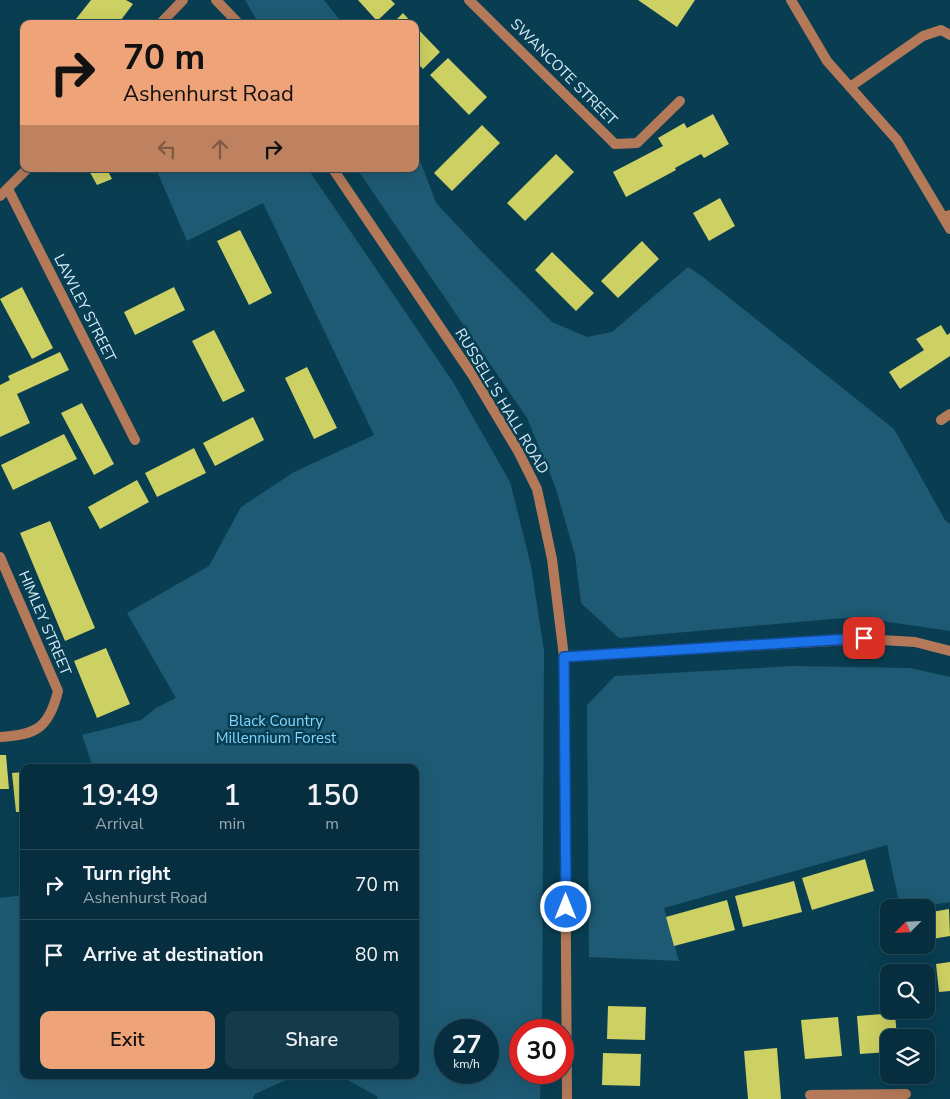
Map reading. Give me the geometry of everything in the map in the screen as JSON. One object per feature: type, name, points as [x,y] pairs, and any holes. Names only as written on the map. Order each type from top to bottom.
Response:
[{"type":"street","points":[[164,20],[183,0]]},
{"type":"street","points":[[216,0],[235,20]]},
{"type":"street","name":"SWANCOTE STREET","points":[[469,0],[615,144],[637,142],[680,101]]},
{"type":"street","points":[[791,0],[828,61],[897,140],[946,216],[950,229]]},
{"type":"street","points":[[850,87],[923,36],[941,30],[950,35]]},
{"type":"street","points":[[4,193],[24,172]]},
{"type":"street","name":"RUSSELL'S HALL ROAD","points":[[335,172],[473,376],[518,451],[537,489],[552,559],[564,657],[567,1099]]},
{"type":"street","name":"LAWLEY STREET","points":[[4,193],[135,440]]},
{"type":"street","points":[[941,420],[950,414]]},
{"type":"street","name":"HIMLEY STREET","points":[[0,557],[58,691],[54,707],[40,727],[23,735],[0,737]]},
{"type":"street","points":[[564,657],[864,638],[915,642],[950,651]]},
{"type":"street","points":[[810,1095],[850,1097],[906,1094]]},
{"type":"green space","points":[[245,0],[324,0],[340,20],[257,20]]},
{"type":"green space","points":[[419,158],[436,203],[552,322],[587,337],[612,332],[688,267],[703,277],[894,429],[945,520],[950,524],[950,631],[855,617],[619,638],[581,603],[575,555],[555,486],[527,418],[359,172],[419,172]]},
{"type":"green space","name":"Black Country Millennium Forest","points":[[157,172],[310,172],[453,382],[510,482],[531,566],[544,651],[542,1019],[509,1019],[509,1084],[541,1084],[540,1099],[377,1099],[378,1097],[346,1079],[419,1079],[419,764],[92,764],[82,735],[141,720],[156,708],[176,698],[127,613],[209,566],[241,507],[294,472],[374,435],[263,203],[187,241]]},
{"type":"green space","points":[[793,666],[910,668],[950,677],[950,902],[935,904],[935,899],[898,899],[887,845],[664,908],[679,961],[589,957],[587,705],[615,676]]},
{"type":"green space","points":[[20,896],[20,1079],[288,1079],[255,1094],[253,1099],[0,1099],[0,898]]},
{"type":"building","points":[[91,0],[126,0],[133,4],[121,20],[75,20]]},
{"type":"building","points":[[358,0],[391,0],[395,4],[376,20]]},
{"type":"building","points":[[638,0],[695,0],[677,27]]},
{"type":"building","points":[[403,13],[409,20],[396,20]]},
{"type":"building","points":[[419,30],[440,52],[423,69],[419,65]]},
{"type":"building","points":[[448,58],[487,97],[469,115],[430,75]]},
{"type":"building","points":[[713,114],[729,144],[704,158],[701,154],[626,197],[613,172],[663,146],[658,138],[684,123],[687,128]]},
{"type":"building","points":[[482,125],[500,143],[452,191],[434,173]]},
{"type":"building","points":[[556,154],[574,172],[525,221],[507,203]]},
{"type":"building","points":[[90,172],[108,172],[112,179],[97,185]]},
{"type":"building","points":[[720,198],[735,226],[709,241],[693,213]]},
{"type":"building","points":[[240,230],[272,293],[249,305],[217,241]]},
{"type":"building","points":[[642,241],[659,259],[618,298],[601,281]]},
{"type":"building","points":[[552,252],[594,293],[576,311],[535,270]]},
{"type":"building","points":[[22,287],[53,348],[32,359],[0,299]]},
{"type":"building","points":[[174,287],[185,310],[135,335],[124,312]]},
{"type":"building","points":[[941,325],[947,335],[950,333],[950,356],[900,389],[889,372],[924,350],[916,339]]},
{"type":"building","points":[[214,330],[245,391],[223,402],[192,341]]},
{"type":"building","points":[[60,352],[69,370],[17,394],[30,423],[0,437],[0,385],[10,380],[8,376]]},
{"type":"building","points":[[307,367],[337,428],[314,439],[285,378]]},
{"type":"building","points":[[82,403],[114,464],[94,475],[61,413]]},
{"type":"building","points":[[253,417],[264,440],[215,466],[203,443]]},
{"type":"building","points":[[64,434],[77,459],[13,490],[1,465]]},
{"type":"building","points":[[194,448],[206,473],[157,497],[145,473]]},
{"type":"building","points":[[137,480],[149,502],[100,529],[88,507]]},
{"type":"building","points":[[50,521],[95,628],[65,641],[20,533]]},
{"type":"building","points":[[106,648],[130,704],[97,718],[74,661]]},
{"type":"building","points":[[0,755],[6,755],[9,789],[0,789]]},
{"type":"building","points":[[20,772],[20,812],[16,812],[12,773]]},
{"type":"building","points":[[865,859],[874,891],[812,910],[802,878]]},
{"type":"building","points":[[794,881],[802,912],[743,927],[735,896]]},
{"type":"building","points":[[727,900],[735,930],[674,946],[666,917]]},
{"type":"building","points":[[949,909],[950,936],[935,938],[935,911]]},
{"type":"building","points":[[950,962],[950,991],[939,992],[936,964]]},
{"type":"building","points":[[608,1006],[646,1007],[645,1040],[607,1039]]},
{"type":"building","points":[[880,1014],[880,1019],[895,1019],[896,1029],[880,1029],[880,1053],[860,1054],[857,1016]]},
{"type":"building","points":[[838,1017],[842,1056],[805,1059],[801,1020]]},
{"type":"building","points":[[777,1048],[781,1099],[748,1099],[744,1051]]},
{"type":"building","points":[[603,1053],[641,1054],[640,1086],[602,1085]]},
{"type":"route","points":[[566,907],[564,657],[864,638]]}]
